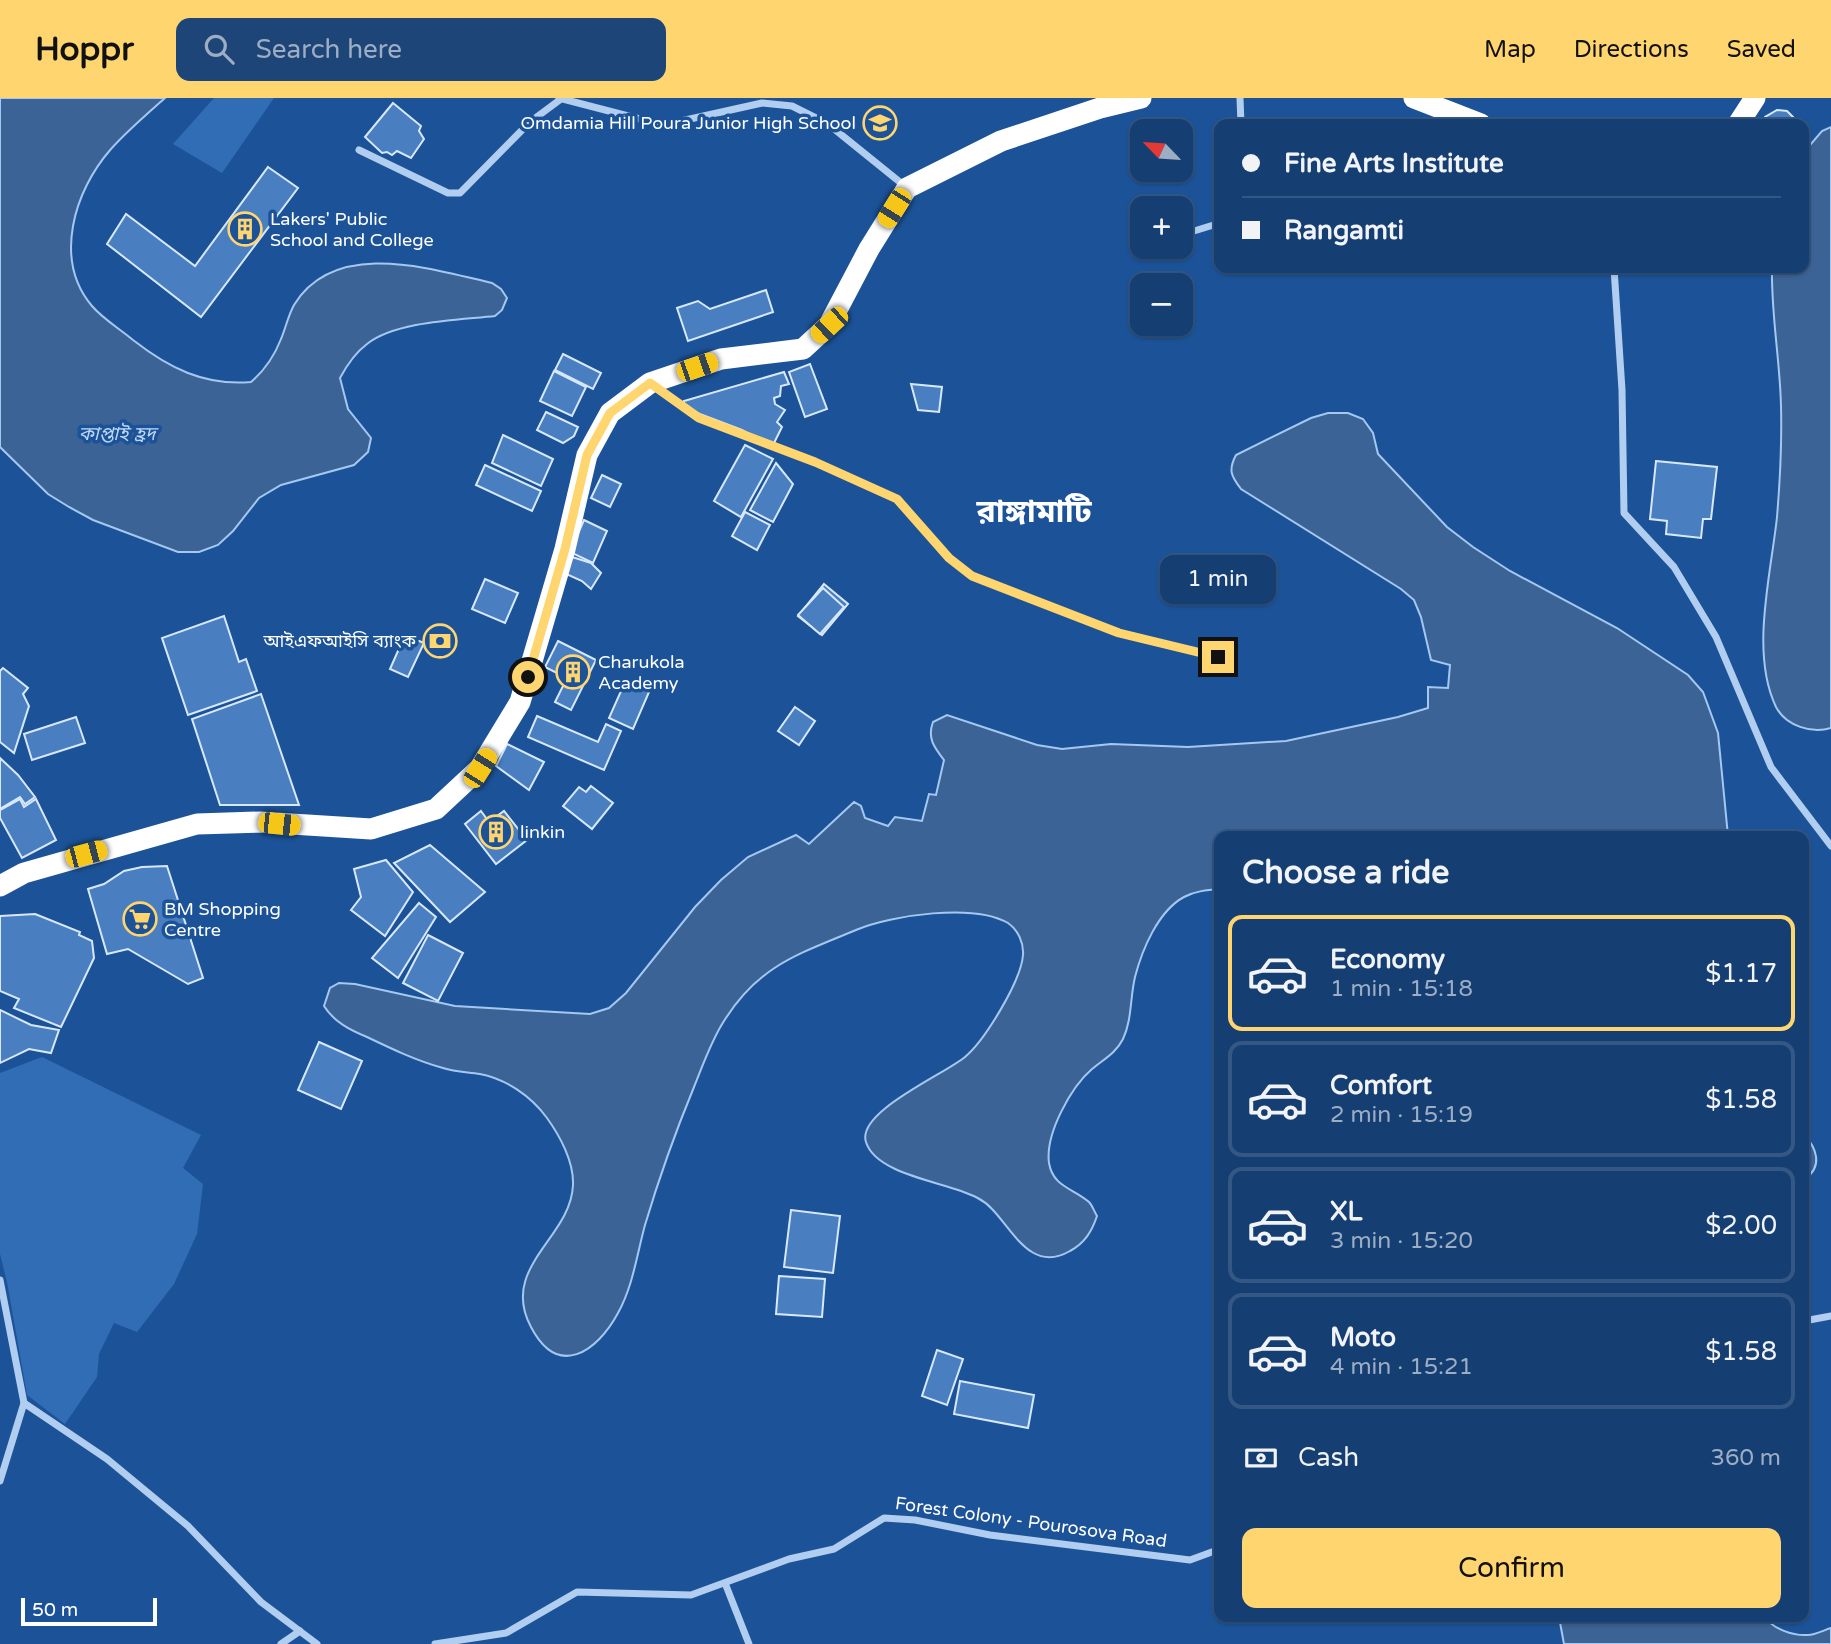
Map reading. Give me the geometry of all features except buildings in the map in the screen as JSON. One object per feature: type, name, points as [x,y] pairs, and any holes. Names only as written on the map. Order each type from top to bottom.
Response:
[{"type":"highway","points":[[0,886],[24,873],[197,824],[260,822],[371,829],[436,809],[480,768],[520,702],[565,549],[587,455],[610,413],[650,383],[721,359],[803,349],[829,325],[869,249],[907,188],[1001,141],[1097,103],[1141,98]]},
{"type":"highway","points":[[1414,98],[1468,119]]},
{"type":"highway","points":[[1741,119],[1755,98]]},
{"type":"street","points":[[1240,98],[1241,119]]},
{"type":"street","points":[[359,150],[448,193],[460,193],[530,122],[560,99],[663,125],[762,103],[792,106],[828,124],[907,188]]},
{"type":"street","points":[[1193,231],[1214,225]]},
{"type":"street","points":[[1614,273],[1622,390],[1624,513],[1674,567],[1716,637],[1770,767],[1831,846]]},
{"type":"street","points":[[650,383],[699,418],[815,462],[897,499],[949,558],[972,576],[1119,633],[1218,657]]},
{"type":"street","points":[[0,1280],[24,1403],[0,1481]]},
{"type":"street","points":[[1809,1320],[1831,1316]]},
{"type":"street","points":[[24,1403],[107,1459],[188,1526],[261,1602],[317,1644]]},
{"type":"street","name":"Forest Colony - Pourosova Road","points":[[435,1644],[506,1633],[577,1592],[691,1595],[789,1559],[834,1549],[884,1518],[915,1520],[990,1535],[1190,1560],[1214,1551]]},
{"type":"street","points":[[724,1583],[749,1644]]},
{"type":"street","points":[[281,1644],[300,1631]]},
{"type":"shaded area","points":[[214,98],[274,98],[222,173],[173,144]]},
{"type":"shaded area","points":[[42,1057],[201,1135],[183,1168],[203,1184],[197,1234],[174,1284],[137,1332],[114,1323],[99,1354],[97,1377],[65,1424],[27,1395],[0,1254],[0,1073]]},
{"type":"water","name":"কাপ্তাই হ্রদ","points":[[0,98],[165,98],[111,149],[98,166],[78,205],[71,247],[73,268],[80,288],[96,311],[146,350],[188,373],[218,381],[251,382],[272,357],[294,305],[312,284],[334,271],[359,265],[386,264],[441,271],[492,283],[501,289],[507,298],[502,310],[495,316],[394,330],[379,336],[363,348],[340,378],[348,409],[371,438],[368,452],[354,465],[281,485],[259,498],[233,531],[218,545],[199,552],[178,552],[93,520],[48,494],[0,447]]},
{"type":"water","points":[[1831,127],[1831,728],[1816,730],[1793,724],[1780,714],[1768,686],[1763,638],[1777,517],[1781,448],[1772,273],[1809,273],[1809,146],[1822,131]]},
{"type":"water","points":[[1328,413],[1348,413],[1363,419],[1373,433],[1378,454],[1447,527],[1510,571],[1617,628],[1688,675],[1703,692],[1718,733],[1728,831],[1214,831],[1214,890],[1184,897],[1159,921],[1138,966],[1123,1039],[1076,1087],[1055,1125],[1049,1151],[1051,1171],[1059,1182],[1089,1202],[1097,1216],[1084,1240],[1070,1251],[1057,1256],[1045,1257],[1034,1253],[1016,1238],[981,1200],[893,1168],[881,1161],[866,1142],[867,1130],[874,1118],[904,1095],[965,1057],[992,1024],[1021,966],[1022,946],[1015,929],[993,917],[954,912],[933,913],[871,925],[816,946],[766,974],[737,1002],[719,1029],[680,1121],[645,1225],[627,1292],[609,1327],[599,1339],[577,1354],[565,1356],[553,1352],[542,1343],[531,1327],[524,1306],[524,1287],[539,1253],[569,1204],[573,1176],[557,1133],[533,1103],[508,1084],[490,1076],[424,1062],[343,1025],[324,1006],[330,988],[339,983],[355,984],[455,1006],[590,1014],[609,1008],[626,993],[695,907],[748,857],[796,835],[809,844],[854,802],[861,806],[865,818],[888,826],[895,817],[922,821],[929,794],[936,795],[944,760],[932,742],[931,728],[933,722],[947,715],[1037,745],[1062,749],[1111,744],[1188,747],[1286,741],[1428,708],[1428,687],[1448,688],[1450,665],[1431,660],[1421,617],[1414,600],[1401,589],[1241,489],[1233,476],[1231,469],[1236,455],[1311,418]]},
{"type":"water","points":[[1809,1142],[1816,1157],[1809,1176]]},
{"type":"water","points":[[1560,1622],[1770,1622],[1784,1631],[1811,1635],[1831,1628],[1831,1644],[1564,1644]]},
{"type":"place","name":"Omdamia Hill Poura Junior High School","points":[[880,123]]},
{"type":"place","name":"Lakers' Public School and College","points":[[245,229]]},
{"type":"place","name":"আইএফআইসি ব্যাংক","points":[[440,641]]},
{"type":"place","name":"Charukola Academy","points":[[573,672]]},
{"type":"place","name":"linkin","points":[[496,832]]},
{"type":"place","name":"BM Shopping Centre","points":[[140,919]]},
{"type":"district","name":"রাঙ্গামাটি","points":[[1034,512]]},
{"type":"route","points":[[528,677],[565,549],[587,455],[610,413],[650,383],[699,418],[815,462],[897,499],[949,558],[972,576],[1119,633],[1218,657]]}]
